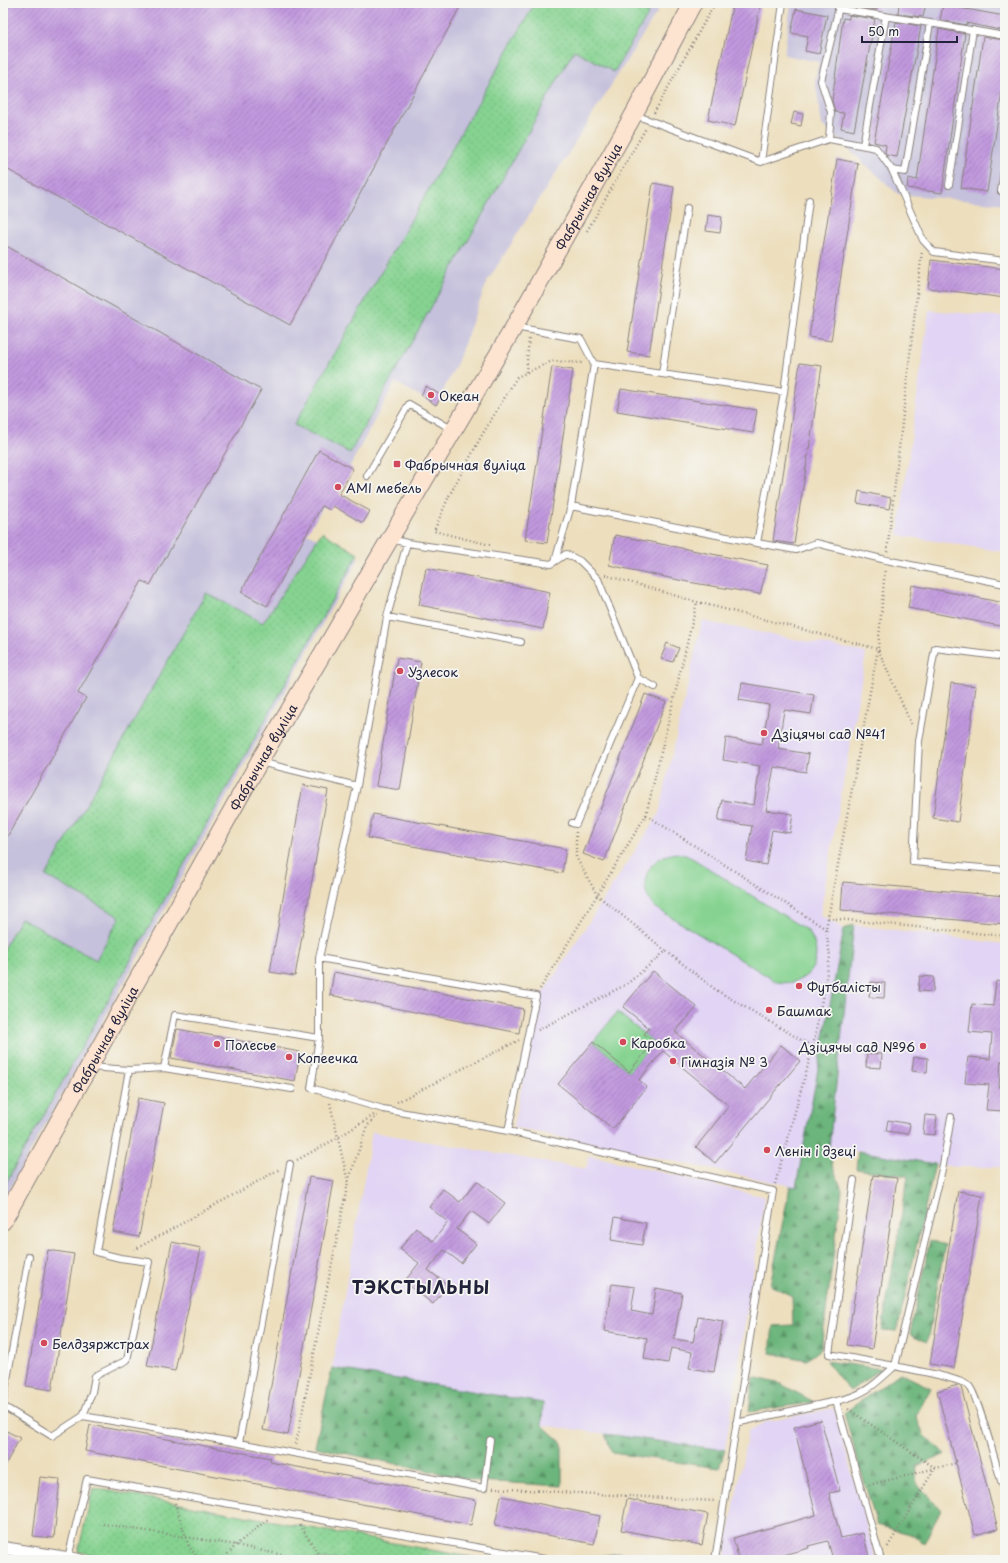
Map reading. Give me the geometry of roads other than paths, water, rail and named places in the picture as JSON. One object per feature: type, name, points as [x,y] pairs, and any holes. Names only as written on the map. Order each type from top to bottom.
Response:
[{"type":"main road","name":"Фабрычная вуліца","points":[[3,1221],[259,762],[388,539],[453,430],[522,328],[693,3]]},
{"type":"street","points":[[3,1548],[32,1557],[73,1559]]},
{"type":"lane","points":[[761,162],[783,3]]},
{"type":"lane","points":[[828,139],[831,112],[821,81],[839,6],[886,16],[1005,36]]},
{"type":"lane","points":[[863,145],[886,16]]},
{"type":"lane","points":[[892,170],[905,172],[930,23]]},
{"type":"lane","points":[[949,185],[973,30]]},
{"type":"lane","points":[[634,114],[761,162],[828,139],[876,148],[892,170],[923,240],[934,252],[1005,261]]},
{"type":"lane","points":[[1001,191],[1005,164]]},
{"type":"lane","points":[[757,543],[784,392],[809,200]]},
{"type":"lane","points":[[662,374],[687,208]]},
{"type":"lane","points":[[522,328],[581,339],[594,364],[572,506],[555,561]]},
{"type":"lane","points":[[594,364],[784,392]]},
{"type":"lane","points":[[367,476],[409,404],[453,430]]},
{"type":"lane","points":[[572,506],[796,550],[816,543],[886,560],[1005,584]]},
{"type":"lane","points":[[388,539],[551,564],[566,554],[580,561],[598,579],[638,678],[655,686]]},
{"type":"lane","points":[[407,543],[387,617],[357,786],[319,958],[319,1038],[311,1088],[383,1109],[508,1131],[773,1190],[715,1560]]},
{"type":"lane","points":[[387,617],[521,642]]},
{"type":"lane","points":[[1005,657],[935,648],[919,741],[913,862],[1005,870]]},
{"type":"lane","points":[[574,824],[638,678]]},
{"type":"lane","points":[[259,762],[357,786]]},
{"type":"lane","points":[[319,958],[536,996],[508,1131]]},
{"type":"lane","points":[[164,1068],[175,1015],[319,1038]]},
{"type":"lane","points":[[88,1067],[129,1070],[164,1068],[292,1089]]},
{"type":"lane","points":[[3,1406],[52,1436],[83,1416],[92,1392],[95,1376],[127,1360],[149,1262],[120,1258],[96,1252],[129,1070]]},
{"type":"lane","points":[[736,1423],[849,1398],[870,1389],[895,1366],[943,1165],[951,1117]]},
{"type":"lane","points":[[239,1442],[290,1164]]},
{"type":"lane","points":[[854,1180],[829,1354],[895,1366],[956,1380],[970,1386],[977,1402],[1002,1484]]},
{"type":"lane","points":[[3,1402],[29,1256]]},
{"type":"lane","points":[[836,1401],[881,1559]]},
{"type":"lane","points":[[83,1416],[239,1442],[484,1488],[490,1440]]},
{"type":"lane","points":[[73,1559],[86,1479],[550,1560]]},
{"type":"place","name":"Океан","points":[[431,395]]},
{"type":"place","name":"Фабрычная вуліца","points":[[397,464]]},
{"type":"place","name":"AMI мебель","points":[[338,487]]},
{"type":"place","name":"Узлесок","points":[[400,671]]},
{"type":"place","name":"Дзіцячы сад №41","points":[[764,733]]},
{"type":"place","name":"Футбалісты","points":[[799,986]]},
{"type":"place","name":"Башмак","points":[[769,1010]]},
{"type":"place","name":"Каробка","points":[[623,1042]]},
{"type":"place","name":"Полесье","points":[[217,1044]]},
{"type":"place","name":"Дзіцячы сад №96","points":[[923,1046]]},
{"type":"place","name":"Копеечка","points":[[289,1057]]},
{"type":"place","name":"Гімназія № 3","points":[[673,1061]]},
{"type":"place","name":"Ленін і дзеці","points":[[767,1150]]},
{"type":"place","name":"Белдзяржстрах","points":[[44,1343]]},
{"type":"district","name":"ТЭКСТЫЛЬНЫ","points":[[421,1287]]}]
